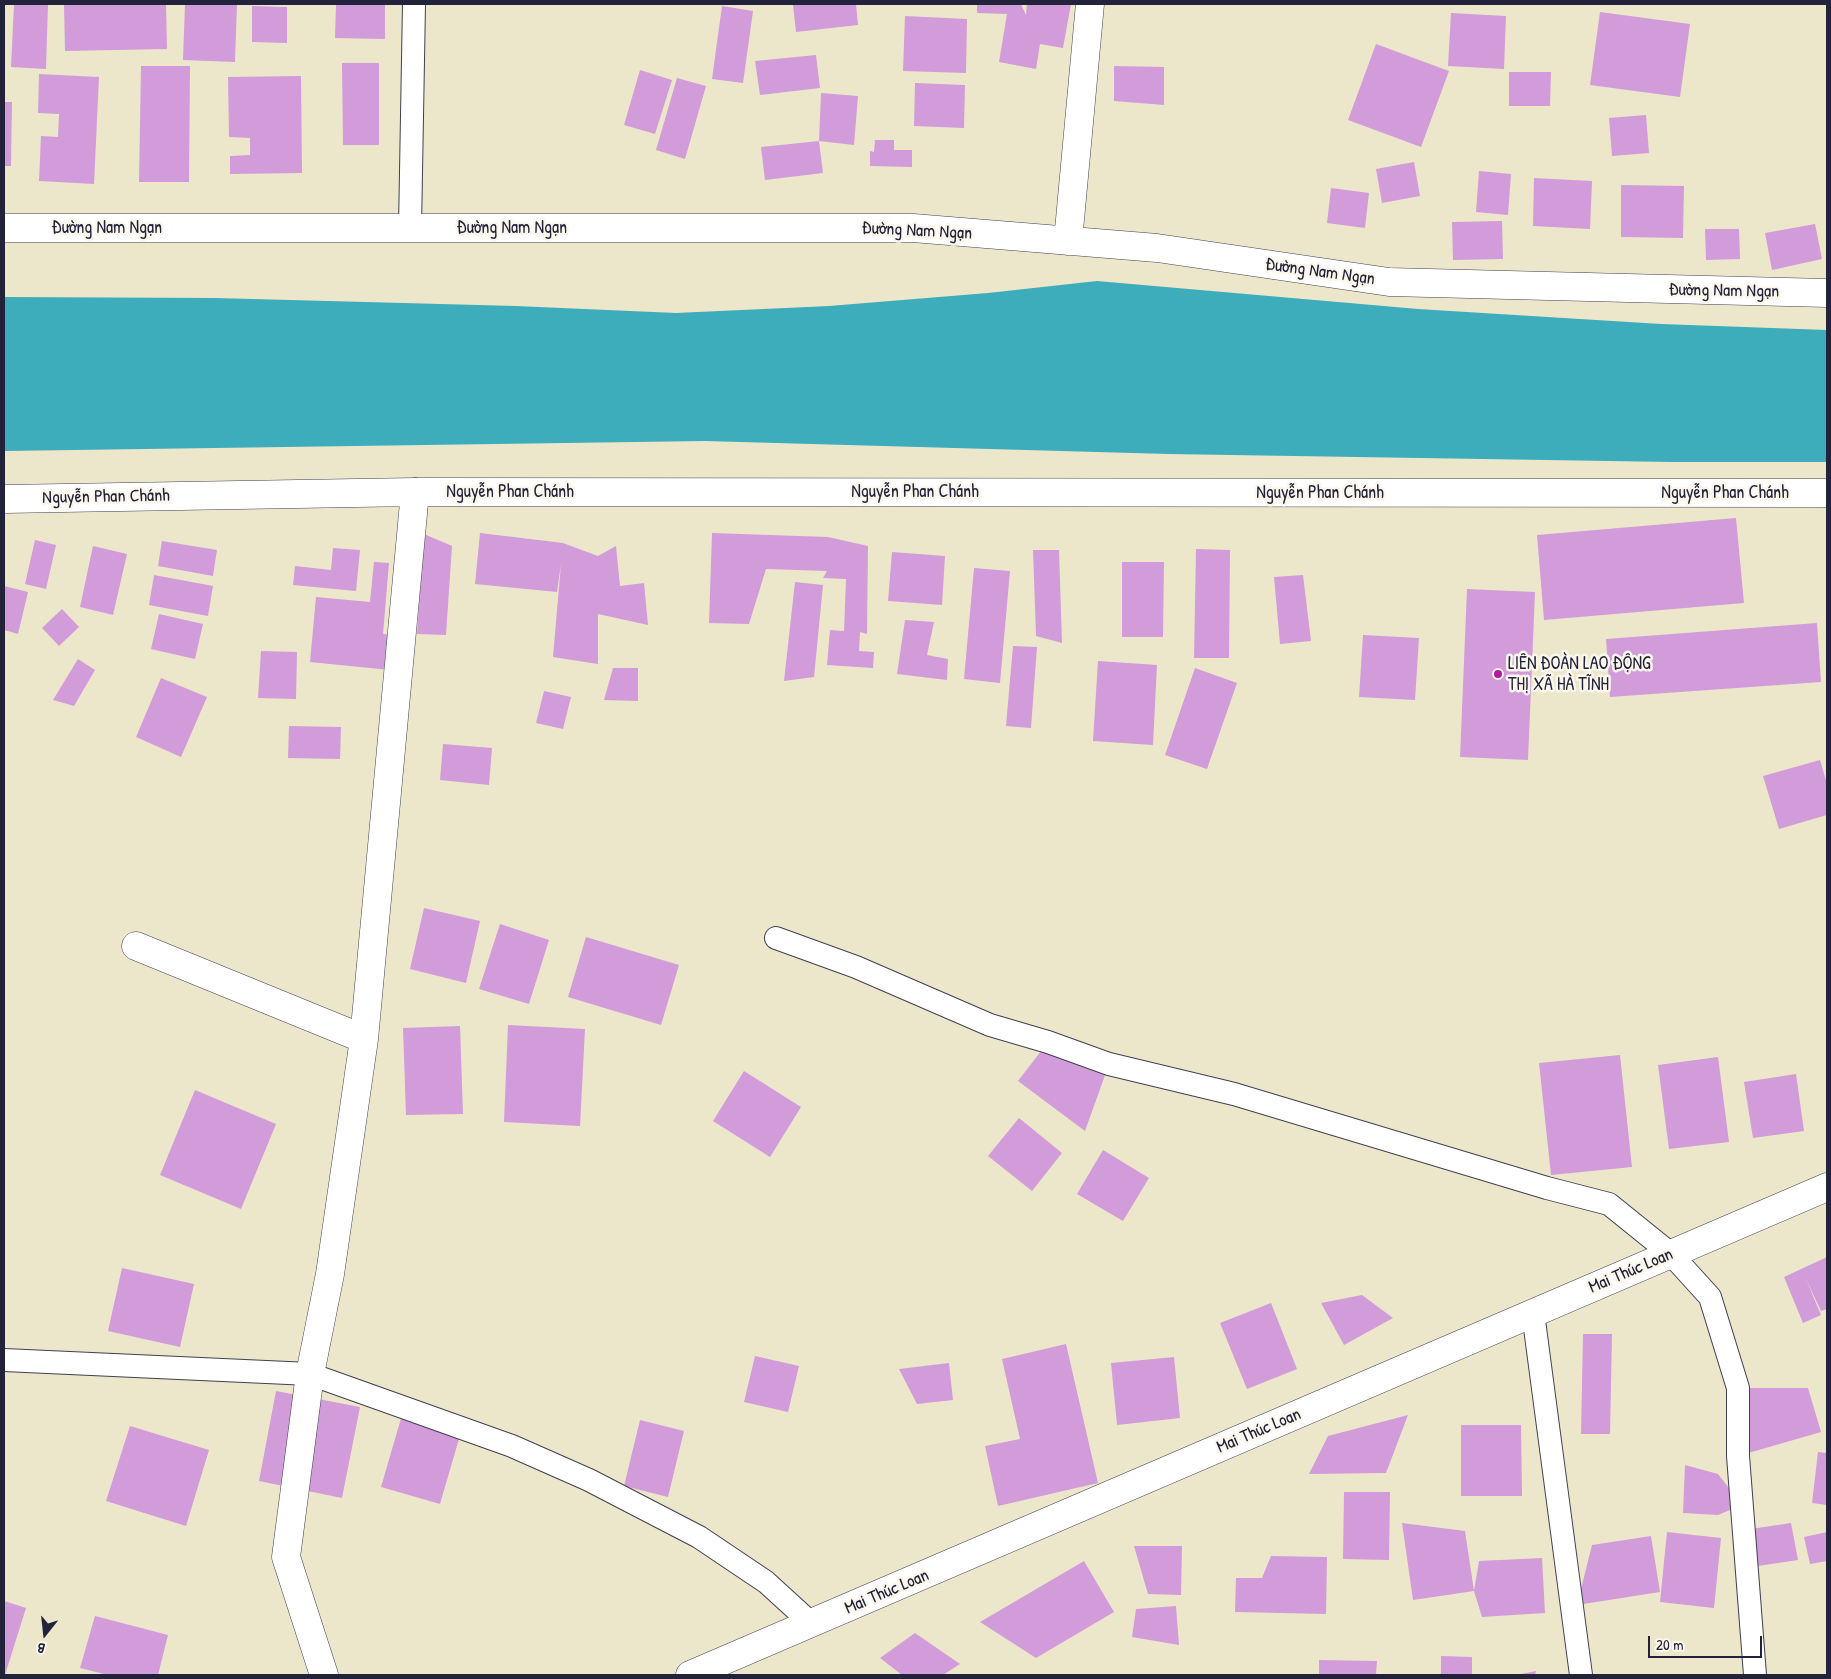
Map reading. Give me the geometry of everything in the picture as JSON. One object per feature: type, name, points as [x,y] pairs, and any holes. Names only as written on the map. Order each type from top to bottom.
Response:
[{"type":"street","points":[[1068,241],[1090,4]]},
{"type":"street","name":"Đường Nam Ngạn","points":[[4,228],[913,228],[1157,248],[1389,282],[1827,293]]},
{"type":"street","points":[[324,1675],[286,1557],[310,1374],[330,1274],[364,1039],[414,492]]},
{"type":"street","name":"Nguyễn Phan Chánh","points":[[4,499],[414,492],[1827,493]]},
{"type":"street","points":[[136,946],[364,1039]]},
{"type":"street","name":"Mai Thúc Loan","points":[[690,1675],[1827,1187]]},
{"type":"lane","points":[[410,228],[414,4]]},
{"type":"lane","points":[[776,938],[856,967],[990,1025],[1048,1042],[1109,1064],[1234,1094],[1547,1188],[1609,1204],[1671,1254],[1710,1297],[1738,1388],[1738,1456],[1755,1675]]},
{"type":"lane","points":[[1533,1313],[1581,1675]]},
{"type":"lane","points":[[4,1360],[310,1374],[512,1446],[589,1480],[699,1537],[766,1582],[812,1624]]},
{"type":"water","points":[[1097,281],[1418,309],[1661,324],[1827,330],[1827,462],[1672,462],[1168,454],[705,441],[4,451],[4,297],[215,298],[516,306],[676,313],[829,306],[988,293]]},
{"type":"building","points":[[14,4],[48,4],[46,69],[11,67]]},
{"type":"building","points":[[64,4],[166,4],[167,49],[65,51]]},
{"type":"building","points":[[185,4],[237,4],[235,62],[183,60]]},
{"type":"building","points":[[336,4],[385,4],[385,39],[335,38]]},
{"type":"building","points":[[856,4],[858,25],[796,32],[793,5]]},
{"type":"building","points":[[977,4],[1021,4],[1026,15],[1027,4],[1071,4],[1063,48],[1040,44],[1036,69],[999,62],[1007,14],[977,13]]},
{"type":"building","points":[[252,6],[287,7],[287,43],[252,42]]},
{"type":"building","points":[[722,6],[753,11],[743,83],[712,79]]},
{"type":"building","points":[[1600,12],[1690,24],[1680,97],[1590,85]]},
{"type":"building","points":[[1451,13],[1506,16],[1504,69],[1448,66]]},
{"type":"building","points":[[905,16],[967,19],[966,73],[903,71]]},
{"type":"building","points":[[1376,44],[1449,71],[1421,147],[1348,120]]},
{"type":"building","points":[[816,55],[820,88],[760,95],[755,61]]},
{"type":"building","points":[[342,63],[379,63],[379,145],[343,145]]},
{"type":"building","points":[[141,66],[190,66],[189,182],[139,182]]},
{"type":"building","points":[[1114,66],[1164,67],[1164,105],[1114,101]]},
{"type":"building","points":[[640,70],[672,80],[655,134],[624,125]]},
{"type":"building","points":[[1509,72],[1551,72],[1550,106],[1509,106]]},
{"type":"building","points":[[39,74],[99,77],[94,184],[39,181],[41,136],[58,137],[59,114],[38,113]]},
{"type":"building","points":[[301,76],[302,173],[230,174],[230,156],[250,155],[250,138],[229,137],[228,77]]},
{"type":"building","points":[[677,78],[706,86],[685,159],[656,150]]},
{"type":"building","points":[[915,83],[965,85],[964,128],[914,126]]},
{"type":"building","points":[[821,93],[858,96],[854,145],[819,141]]},
{"type":"building","points":[[4,102],[12,102],[11,166],[4,166]]},
{"type":"building","points":[[1646,115],[1649,153],[1612,156],[1609,118]]},
{"type":"building","points":[[875,140],[894,140],[894,150],[912,150],[912,167],[870,166],[870,151],[874,152]]},
{"type":"building","points":[[819,141],[823,173],[765,180],[761,147]]},
{"type":"building","points":[[1414,162],[1420,196],[1382,203],[1376,169]]},
{"type":"building","points":[[1479,171],[1511,174],[1508,215],[1476,212]]},
{"type":"building","points":[[1534,178],[1592,181],[1590,229],[1533,226]]},
{"type":"building","points":[[1621,185],[1684,186],[1683,238],[1621,237]]},
{"type":"building","points":[[1331,188],[1369,193],[1365,228],[1327,223]]},
{"type":"building","points":[[1502,221],[1503,259],[1453,260],[1452,222]]},
{"type":"building","points":[[1815,224],[1822,259],[1772,270],[1765,233]]},
{"type":"building","points":[[1705,229],[1739,229],[1740,259],[1706,260]]},
{"type":"building","points":[[1736,518],[1744,603],[1544,620],[1537,535]]},
{"type":"building","points":[[480,533],[563,543],[598,556],[616,546],[620,586],[644,583],[648,625],[598,614],[598,664],[553,657],[561,564],[557,592],[475,584]]},
{"type":"building","points":[[712,533],[828,537],[868,546],[867,634],[860,632],[859,651],[874,652],[873,668],[827,665],[830,630],[844,631],[846,579],[823,578],[827,571],[766,569],[749,624],[709,623]]},
{"type":"building","points":[[424,534],[452,546],[446,635],[417,634]]},
{"type":"building","points":[[35,540],[56,545],[46,589],[25,584]]},
{"type":"building","points":[[162,541],[217,550],[213,576],[158,566]]},
{"type":"building","points":[[93,546],[127,554],[113,615],[80,607]]},
{"type":"building","points":[[333,548],[360,550],[356,591],[293,585],[295,566],[331,570]]},
{"type":"building","points":[[1196,549],[1230,550],[1229,658],[1194,658]]},
{"type":"building","points":[[1033,550],[1059,550],[1062,643],[1036,636]]},
{"type":"building","points":[[892,552],[945,556],[942,605],[888,601]]},
{"type":"building","points":[[374,562],[389,563],[383,634],[394,635],[390,670],[310,662],[316,597],[370,602]]},
{"type":"building","points":[[1122,562],[1164,562],[1163,637],[1122,637]]},
{"type":"building","points":[[974,568],[1010,571],[1000,683],[964,679]]},
{"type":"building","points":[[154,575],[213,586],[208,616],[149,605]]},
{"type":"building","points":[[1303,575],[1311,641],[1280,644],[1274,577]]},
{"type":"building","points":[[795,582],[823,585],[814,677],[784,681]]},
{"type":"building","points":[[4,586],[28,592],[18,634],[4,630]]},
{"type":"building","name":"LIÊN ĐOÀN LAO ĐỘNG THỊ XÃ HÀ TĨNH","points":[[1467,589],[1535,592],[1528,760],[1460,757]]},
{"type":"building","points":[[62,609],[79,627],[59,646],[42,628]]},
{"type":"building","points":[[159,614],[203,624],[195,659],[151,649]]},
{"type":"building","points":[[905,620],[934,622],[927,655],[948,659],[947,680],[897,674]]},
{"type":"building","points":[[1817,623],[1821,682],[1610,697],[1606,639]]},
{"type":"building","points":[[1363,635],[1419,638],[1415,700],[1359,697]]},
{"type":"building","points":[[1013,646],[1037,647],[1031,728],[1006,726]]},
{"type":"building","points":[[261,651],[297,652],[296,699],[258,698]]},
{"type":"building","points":[[78,659],[95,670],[74,706],[53,700]]},
{"type":"building","points":[[1098,661],[1157,665],[1153,745],[1093,741]]},
{"type":"building","points":[[613,668],[638,668],[638,701],[604,700]]},
{"type":"building","points":[[1195,668],[1237,683],[1207,769],[1165,755]]},
{"type":"building","points":[[161,678],[207,697],[181,757],[136,737]]},
{"type":"building","points":[[544,691],[571,697],[563,729],[536,723]]},
{"type":"building","points":[[289,726],[341,727],[340,759],[288,758]]},
{"type":"building","points":[[443,744],[492,748],[489,785],[440,780]]},
{"type":"building","points":[[1820,760],[1827,784],[1827,815],[1779,829],[1763,776]]},
{"type":"building","points":[[424,908],[480,921],[466,983],[410,969]]},
{"type":"building","points":[[500,924],[549,940],[529,1004],[479,989]]},
{"type":"building","points":[[586,937],[679,965],[661,1025],[568,997]]},
{"type":"building","points":[[508,1025],[585,1029],[580,1126],[504,1122]]},
{"type":"building","points":[[460,1026],[463,1114],[406,1115],[403,1028]]},
{"type":"building","points":[[1048,1042],[1109,1064],[1085,1131],[1018,1081]]},
{"type":"building","points":[[1620,1055],[1632,1167],[1551,1175],[1539,1063]]},
{"type":"building","points":[[1718,1057],[1729,1142],[1669,1149],[1658,1065]]},
{"type":"building","points":[[744,1071],[801,1107],[770,1157],[713,1121]]},
{"type":"building","points":[[1796,1074],[1804,1131],[1753,1138],[1744,1082]]},
{"type":"building","points":[[195,1090],[276,1124],[241,1209],[160,1175]]},
{"type":"building","points":[[1019,1118],[1062,1153],[1032,1191],[988,1156]]},
{"type":"building","points":[[1103,1150],[1149,1178],[1123,1221],[1077,1194]]},
{"type":"building","points":[[1827,1257],[1827,1309],[1821,1311],[1806,1279],[1821,1315],[1803,1323],[1784,1277]]},
{"type":"building","points":[[122,1268],[194,1284],[180,1347],[108,1331]]},
{"type":"building","points":[[1362,1295],[1393,1318],[1344,1345],[1321,1303]]},
{"type":"building","points":[[1271,1303],[1297,1369],[1247,1389],[1220,1323]]},
{"type":"building","points":[[1583,1334],[1612,1334],[1610,1434],[1581,1434]]},
{"type":"building","points":[[1066,1344],[1098,1483],[998,1506],[985,1446],[1020,1439],[1002,1359]]},
{"type":"building","points":[[755,1356],[799,1366],[788,1412],[744,1402]]},
{"type":"building","points":[[1174,1357],[1180,1418],[1117,1425],[1111,1363]]},
{"type":"building","points":[[949,1363],[953,1400],[917,1404],[899,1369]]},
{"type":"building","points":[[1738,1388],[1808,1388],[1821,1432],[1738,1456]]},
{"type":"building","points":[[276,1391],[360,1407],[342,1498],[259,1481]]},
{"type":"building","points":[[402,1415],[461,1432],[440,1504],[381,1487]]},
{"type":"building","points":[[1408,1415],[1386,1473],[1309,1474],[1328,1436]]},
{"type":"building","points":[[640,1420],[684,1431],[668,1497],[624,1486]]},
{"type":"building","points":[[1461,1425],[1521,1425],[1522,1496],[1461,1496]]},
{"type":"building","points":[[130,1426],[209,1450],[186,1526],[106,1501]]},
{"type":"building","points":[[1818,1452],[1827,1453],[1827,1505],[1812,1503]]},
{"type":"building","points":[[1685,1465],[1718,1474],[1742,1505],[1718,1515],[1683,1513]]},
{"type":"building","points":[[1344,1492],[1390,1492],[1389,1560],[1343,1559]]},
{"type":"building","points":[[1402,1523],[1465,1531],[1474,1591],[1413,1600]]},
{"type":"building","points":[[1791,1523],[1798,1560],[1758,1566],[1751,1529]]},
{"type":"building","points":[[1667,1532],[1721,1538],[1714,1608],[1660,1602]]},
{"type":"building","points":[[1827,1532],[1827,1561],[1810,1564],[1804,1537]]},
{"type":"building","points":[[1651,1536],[1660,1592],[1577,1605],[1592,1545]]},
{"type":"building","points":[[1134,1546],[1182,1546],[1181,1595],[1148,1594]]},
{"type":"building","points":[[1271,1556],[1327,1557],[1326,1614],[1235,1612],[1236,1578],[1262,1578]]},
{"type":"building","points":[[1542,1558],[1545,1613],[1482,1617],[1474,1591],[1479,1561]]},
{"type":"building","points":[[1084,1561],[1114,1612],[1036,1658],[980,1622]]},
{"type":"building","points":[[4,1601],[26,1608],[5,1675],[4,1675]]},
{"type":"building","points":[[1176,1606],[1179,1645],[1132,1637],[1136,1609]]},
{"type":"building","points":[[95,1616],[168,1635],[158,1675],[108,1675],[80,1668]]},
{"type":"building","points":[[915,1633],[960,1664],[943,1675],[902,1675],[880,1658]]},
{"type":"building","points":[[1441,1656],[1472,1657],[1472,1675],[1441,1675]]},
{"type":"building","points":[[1319,1660],[1377,1661],[1376,1675],[1319,1675]]},
{"type":"building","points":[[1536,1671],[1535,1675],[1521,1675],[1521,1674]]},
{"type":"place","name":"LIÊN ĐOÀN LAO ĐỘNG THỊ XÃ HÀ TĨNH","points":[[1498,674]]}]
